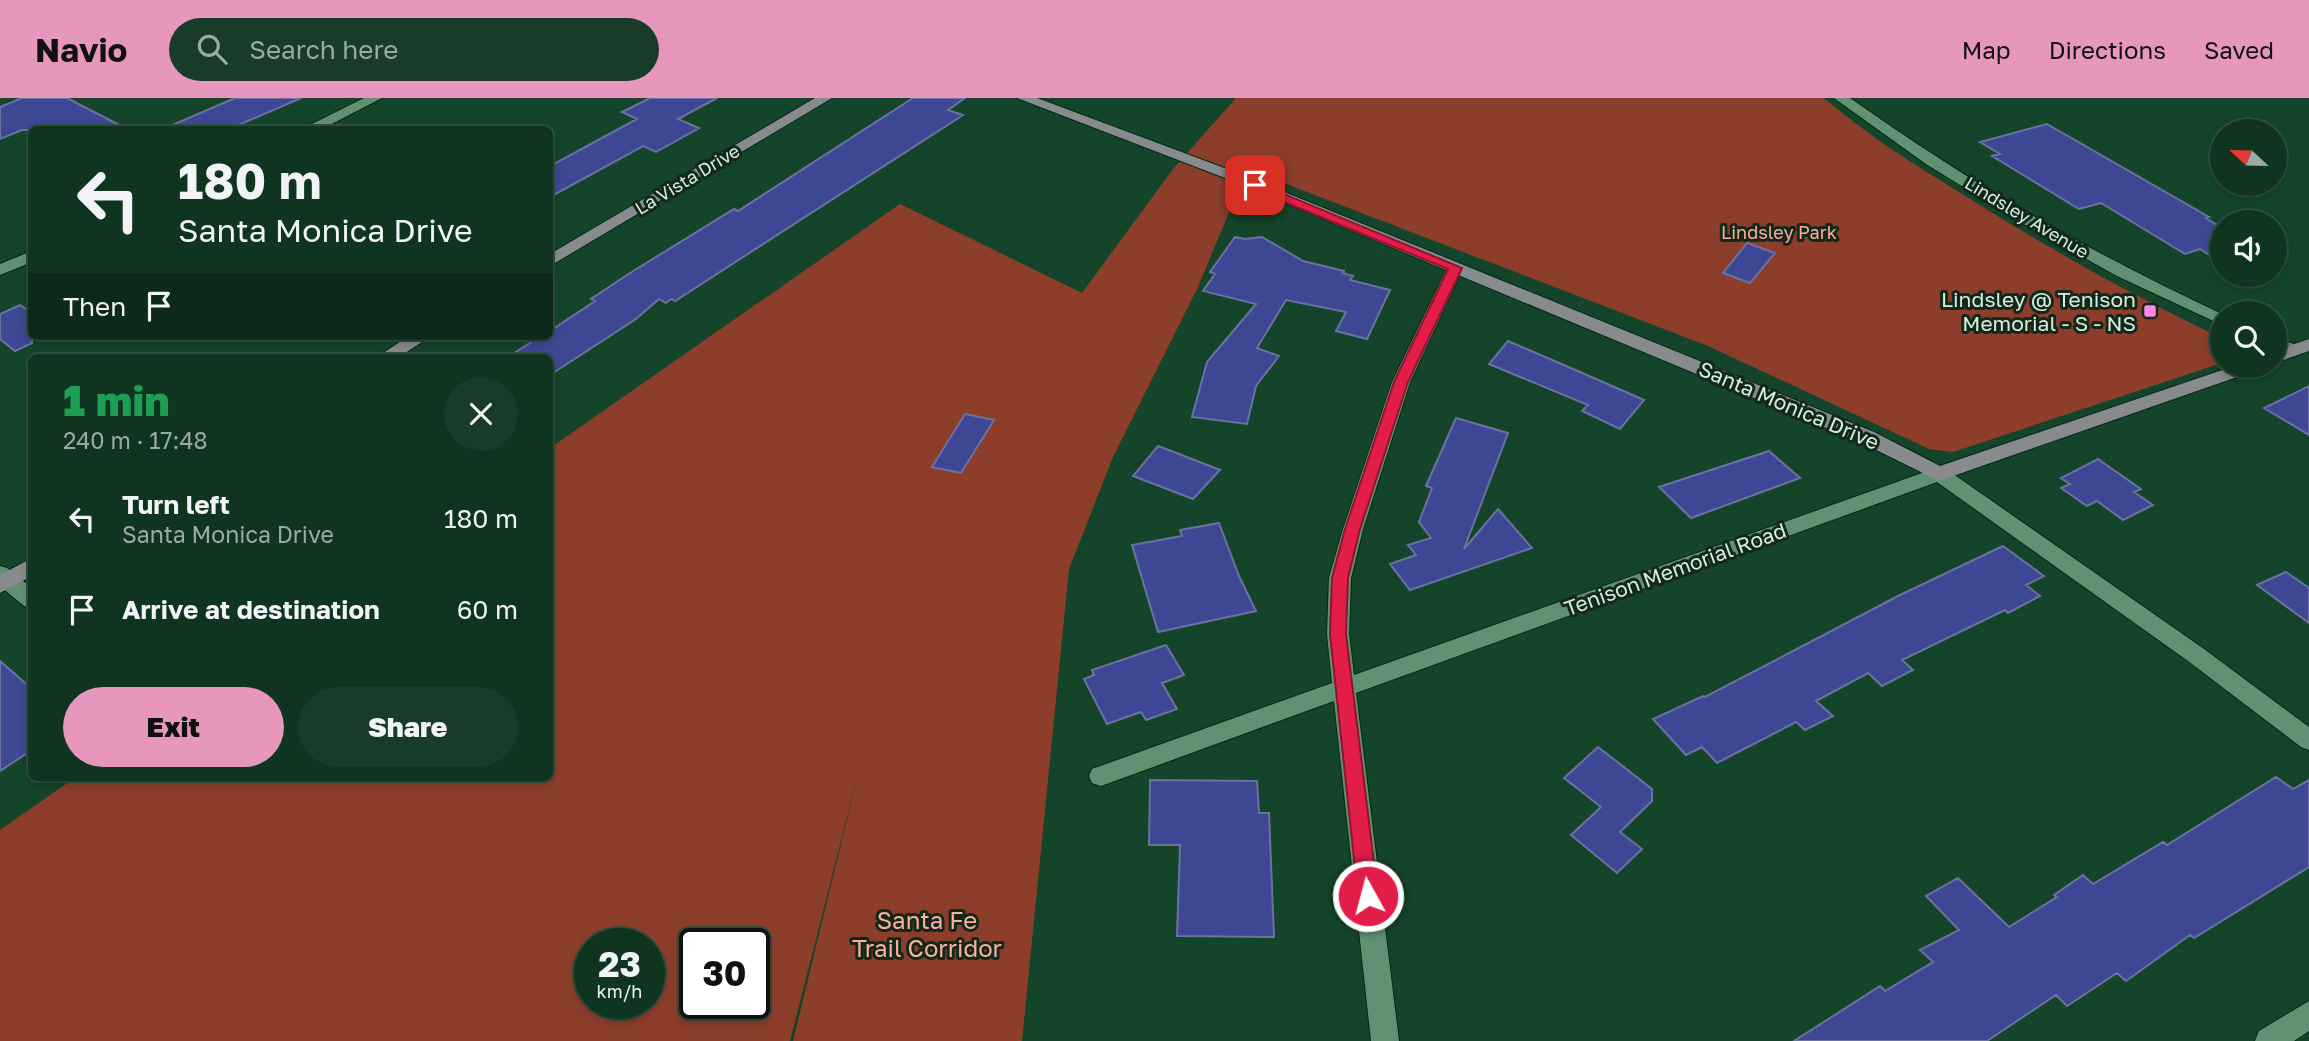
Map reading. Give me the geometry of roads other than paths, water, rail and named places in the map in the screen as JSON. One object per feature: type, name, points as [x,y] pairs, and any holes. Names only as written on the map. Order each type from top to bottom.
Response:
[{"type":"street","points":[[315,126],[375,98]]},
{"type":"street","name":"La Vista Drive","points":[[553,259],[825,98]]},
{"type":"street","name":"Santa Monica Drive","points":[[1024,98],[1215,170],[1867,437],[1940,474],[2196,655],[2309,740]]},
{"type":"street","name":"Lindsley Avenue","points":[[1841,98],[1891,134],[2052,234],[2210,314]]},
{"type":"street","points":[[0,270],[28,258]]},
{"type":"street","points":[[1385,1041],[1338,634],[1340,578],[1353,529],[1401,382],[1455,268]]},
{"type":"street","points":[[391,354],[415,340]]},
{"type":"street","points":[[2287,346],[2304,351]]},
{"type":"street","name":"Tenison Memorial Road","points":[[1101,776],[1940,474],[2216,378]]},
{"type":"street","points":[[2,580],[28,568]]},
{"type":"street","points":[[2,580],[28,597]]},
{"type":"street","points":[[2269,1041],[2309,1015]]},
{"type":"place","name":"Lindsley @ Tenison Memorial - S - NS","points":[[2150,311]]},
{"type":"park label","name":"Lindsley Park","points":[[1779,232]]},
{"type":"park label","name":"Santa Fe Trail Corridor","points":[[927,933]]}]
